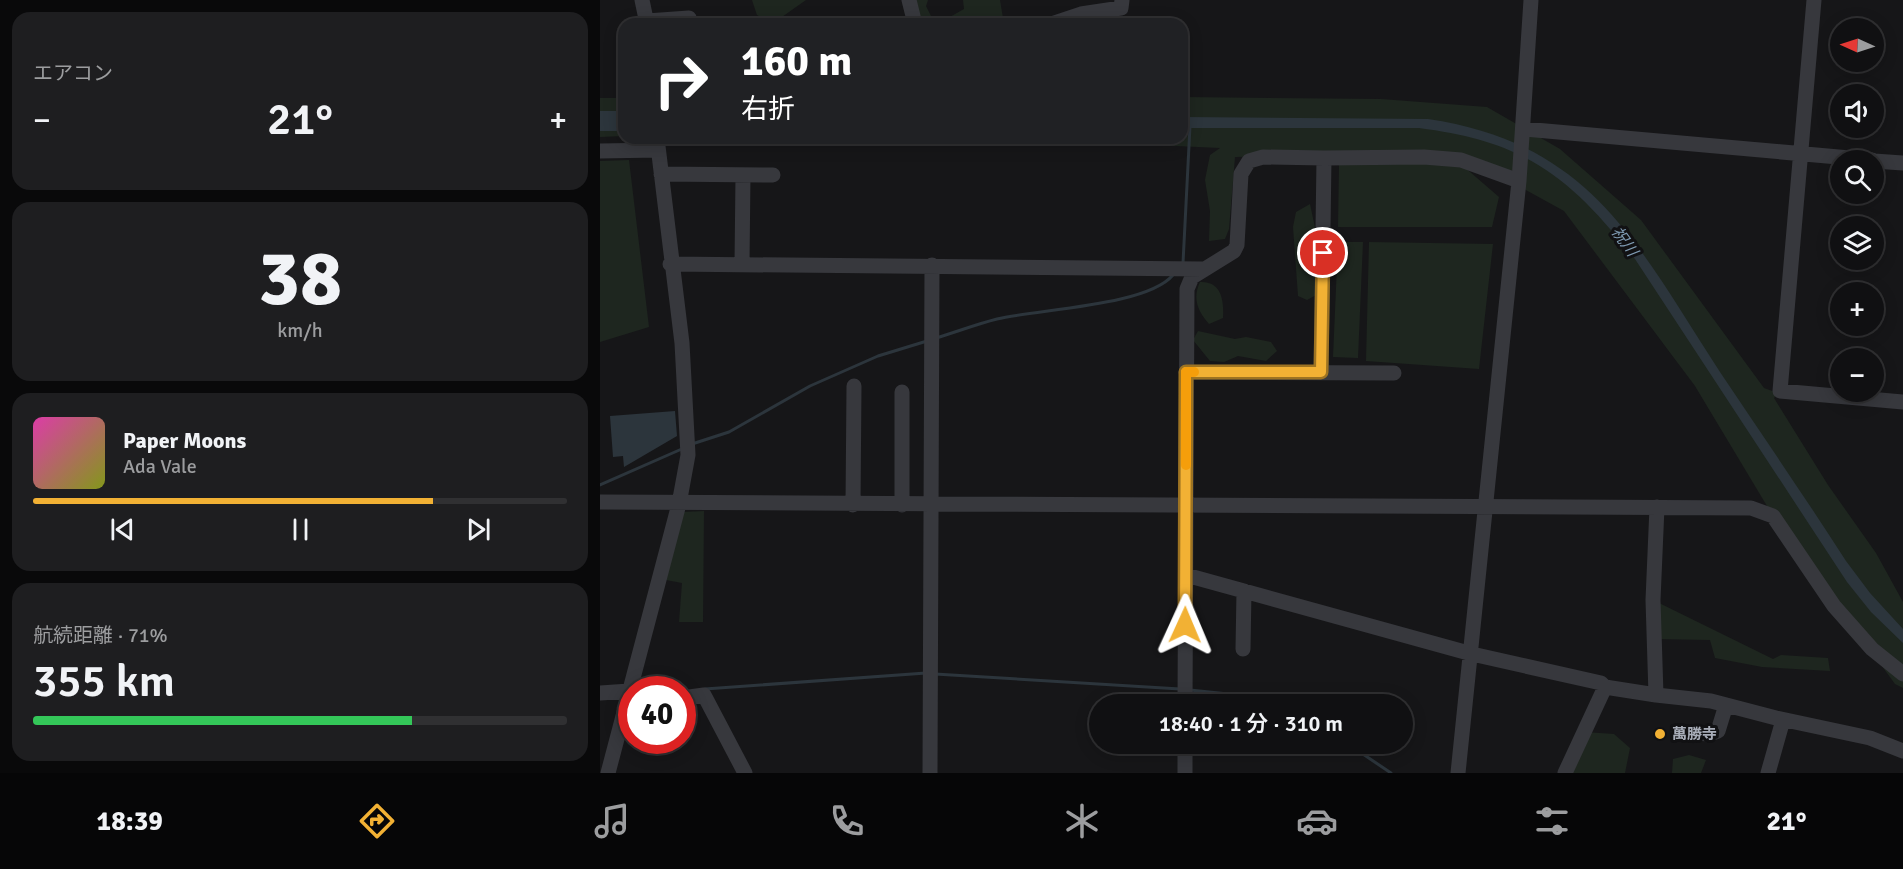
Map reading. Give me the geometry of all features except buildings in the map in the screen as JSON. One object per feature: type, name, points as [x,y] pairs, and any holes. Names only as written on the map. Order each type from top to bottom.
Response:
[{"type":"street","points":[[642,0],[646,18]]},
{"type":"street","points":[[909,0],[914,18]]},
{"type":"street","points":[[1069,18],[1121,8],[1122,0]]},
{"type":"street","points":[[1458,773],[1472,654],[1519,175],[1531,0]]},
{"type":"street","points":[[1815,0],[1780,391],[1903,402]]},
{"type":"street","points":[[1523,129],[1830,156]]},
{"type":"street","points":[[600,151],[658,144],[670,264],[682,343],[688,455],[679,504],[634,676]]},
{"type":"street","points":[[1185,694],[1187,289],[1191,277],[1234,251],[1237,245],[1241,174],[1249,161],[1263,157],[1424,157],[1461,160],[1519,175]]},
{"type":"street","points":[[1321,372],[1324,158]]},
{"type":"street","points":[[1884,162],[1903,164]]},
{"type":"street","points":[[661,174],[773,176]]},
{"type":"street","points":[[742,264],[743,175]]},
{"type":"street","points":[[670,264],[1203,268]]},
{"type":"street","points":[[930,773],[929,505],[932,265]]},
{"type":"street","points":[[1186,372],[1394,373]]},
{"type":"street","points":[[853,505],[854,386]]},
{"type":"street","points":[[902,392],[902,505]]},
{"type":"street","points":[[600,502],[853,505],[1751,507],[1773,516],[1834,606],[1872,649],[1903,674]]},
{"type":"street","points":[[1656,695],[1653,600],[1657,507]]},
{"type":"street","points":[[1185,575],[1472,654],[1601,683],[1605,687],[1726,705],[1783,720],[1870,738],[1903,751]]},
{"type":"street","points":[[1243,649],[1244,591]]},
{"type":"street","points":[[1565,773],[1605,687]]},
{"type":"street","points":[[600,693],[618,698]]},
{"type":"street","points":[[696,696],[704,695],[745,773]]},
{"type":"street","points":[[1679,732],[1710,734],[1718,731],[1726,705]]},
{"type":"street","points":[[1768,773],[1783,720]]},
{"type":"street","points":[[608,773],[618,736]]},
{"type":"street","points":[[1185,754],[1185,773]]},
{"type":"shaded area","points":[[752,0],[806,0],[780,18],[762,18],[757,15]]},
{"type":"shaded area","points":[[914,0],[928,0],[926,6],[932,18],[916,18]]},
{"type":"shaded area","points":[[963,0],[1000,0],[1003,18],[948,18],[964,9]]},
{"type":"shaded area","points":[[1188,97],[1381,99],[1487,107],[1560,149],[1641,220],[1764,388],[1778,393],[1774,398],[1828,485],[1876,553],[1903,602],[1903,688],[1895,684],[1773,516],[1695,386],[1564,211],[1482,166],[1462,165],[1499,197],[1492,227],[1338,227],[1339,165],[1389,154],[1235,157],[1229,229],[1225,239],[1209,241],[1210,211],[1205,180],[1210,155],[1220,148],[1131,144],[1188,144]]},
{"type":"shaded area","points":[[600,98],[618,98],[618,136],[600,137]]},
{"type":"shaded area","points":[[629,160],[649,327],[600,342],[600,161]]},
{"type":"shaded area","points":[[1310,204],[1317,237],[1318,294],[1307,300],[1298,296],[1293,227],[1296,212]]},
{"type":"shaded area","points":[[1338,242],[1363,242],[1358,358],[1333,357]]},
{"type":"shaded area","points":[[1369,242],[1493,244],[1479,369],[1366,361]]},
{"type":"shaded area","points":[[1200,282],[1217,288],[1222,299],[1223,318],[1209,324],[1197,304],[1196,294]]},
{"type":"shaded area","points":[[1198,331],[1235,339],[1246,337],[1271,342],[1277,351],[1266,361],[1238,356],[1224,362],[1210,361],[1193,340]]},
{"type":"shaded area","points":[[704,511],[703,622],[679,622],[682,583],[666,580],[683,512]]},
{"type":"shaded area","points":[[1653,600],[1773,659],[1781,655],[1828,658],[1830,671],[1762,667],[1715,658],[1710,640],[1655,639]]},
{"type":"shaded area","points":[[1585,732],[1614,734],[1630,748],[1625,773],[1565,773]]},
{"type":"shaded area","points":[[1689,755],[1706,760],[1701,773],[1672,773],[1673,759]]},
{"type":"water","points":[[1188,117],[1428,119],[1484,132],[1531,151],[1571,176],[1605,207],[1635,243],[1846,561],[1870,593],[1903,629],[1903,643],[1871,612],[1847,582],[1635,259],[1589,205],[1543,168],[1517,154],[1457,134],[1419,128],[1188,128]]},
{"type":"water","points":[[675,411],[677,436],[624,467],[623,456],[613,457],[610,416]]},
{"type":"waterway","name":"祝川","points":[[600,121],[618,121]]},
{"type":"waterway","points":[[1183,263],[1190,126]]},
{"type":"waterway","points":[[936,338],[997,319],[1091,305],[1140,294],[1160,285],[1173,275]]},
{"type":"waterway","points":[[692,444],[729,432],[810,386],[878,356],[927,341]]},
{"type":"waterway","points":[[600,485],[684,448]]},
{"type":"waterway","points":[[705,689],[926,673]]},
{"type":"waterway","points":[[935,674],[1180,689]]},
{"type":"waterway","points":[[1190,690],[1228,694]]},
{"type":"waterway","points":[[1363,754],[1391,773]]},
{"type":"slow traffic","points":[[1186,465],[1186,372],[1194,372]]},
{"type":"place","name":"萬勝寺","points":[[1660,734]]},
{"type":"route","points":[[1185,625],[1186,372],[1321,372],[1323,253]]}]
